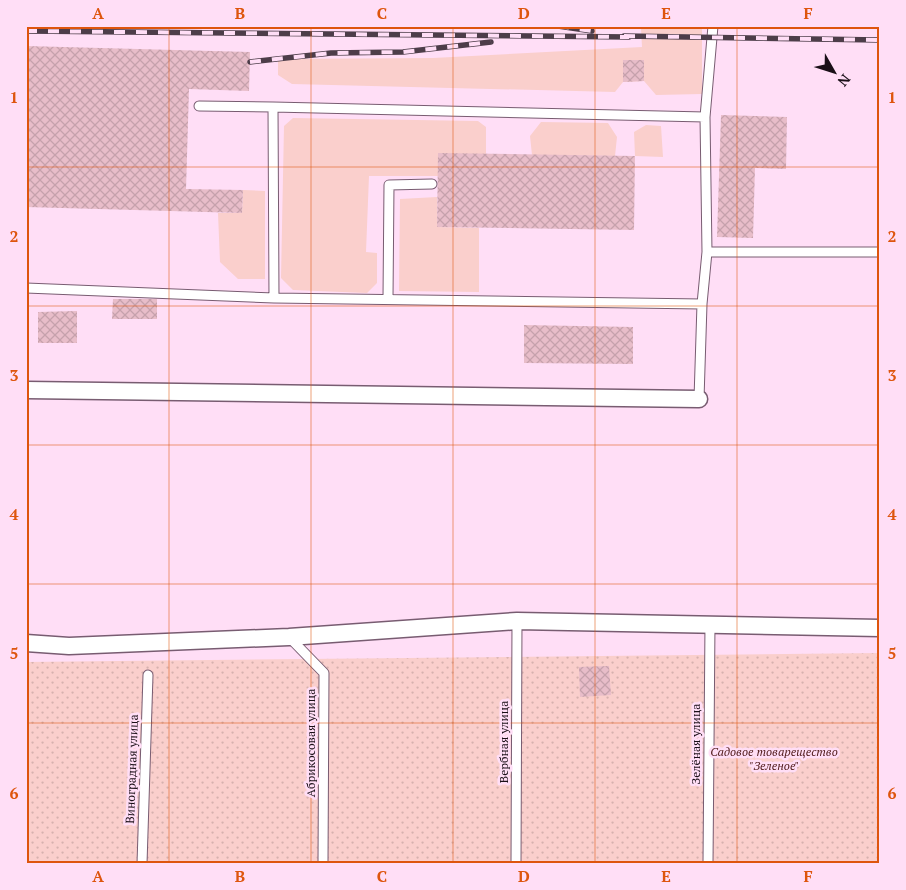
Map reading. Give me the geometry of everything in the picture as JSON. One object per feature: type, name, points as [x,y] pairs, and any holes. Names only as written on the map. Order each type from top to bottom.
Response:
[{"type":"street","points":[[26,390],[699,400]]},
{"type":"street","points":[[26,643],[68,646],[289,637],[517,621],[880,628]]},
{"type":"lane","points":[[699,400],[702,304],[707,252],[704,118],[713,26]]},
{"type":"lane","points":[[199,106],[704,118]]},
{"type":"lane","points":[[273,107],[274,298]]},
{"type":"lane","points":[[388,298],[389,185],[432,184]]},
{"type":"lane","points":[[707,252],[880,252]]},
{"type":"lane","points":[[26,288],[274,298],[388,298],[702,304]]},
{"type":"lane","name":"Вербная улица","points":[[516,864],[517,621]]},
{"type":"lane","name":"Зелёная улица","points":[[708,864],[710,624]]},
{"type":"lane","name":"Абрикосовая улица","points":[[289,637],[324,673],[323,864]]},
{"type":"lane","name":"Виноградная улица","points":[[142,864],[148,674]]},
{"type":"green space","points":[[630,26],[702,26],[702,94],[656,95],[644,81],[623,82],[615,92],[292,84],[278,75],[278,59],[433,58],[642,47],[641,28]]},
{"type":"green space","points":[[293,118],[478,121],[486,127],[486,154],[438,176],[369,176],[366,252],[377,253],[377,283],[367,293],[293,290],[281,278],[284,126]]},
{"type":"green space","points":[[541,122],[608,123],[617,137],[615,156],[532,155],[530,136]]},
{"type":"green space","points":[[646,125],[661,126],[663,157],[635,156],[634,132]]},
{"type":"green space","points":[[243,190],[265,191],[265,279],[238,279],[220,262],[218,213],[242,213]]},
{"type":"green space","points":[[437,197],[437,227],[479,228],[479,292],[399,291],[400,199]]},
{"type":"green space","name":"Садовое товарещество \"Зеленое\"","points":[[880,653],[880,864],[26,864],[26,662]]},
{"type":"building","points":[[26,46],[250,52],[249,91],[189,89],[186,189],[243,190],[242,213],[26,207]]},
{"type":"building","points":[[623,60],[644,60],[644,81],[623,82]]},
{"type":"building","points":[[721,115],[787,117],[786,169],[755,168],[753,238],[717,237]]},
{"type":"building","points":[[438,153],[635,156],[634,230],[437,227]]},
{"type":"building","points":[[113,299],[157,299],[157,319],[112,319]]},
{"type":"building","points":[[77,311],[77,343],[38,343],[38,312]]},
{"type":"building","points":[[524,325],[633,327],[633,364],[524,363]]},
{"type":"building","points":[[609,666],[611,695],[580,697],[579,667]]},
{"type":"railway","points":[[558,26],[592,31]]},
{"type":"railway","points":[[26,31],[629,37]]},
{"type":"railway","points":[[624,36],[880,40]]},
{"type":"railway","points":[[250,62],[331,53],[403,52],[491,42]]}]
